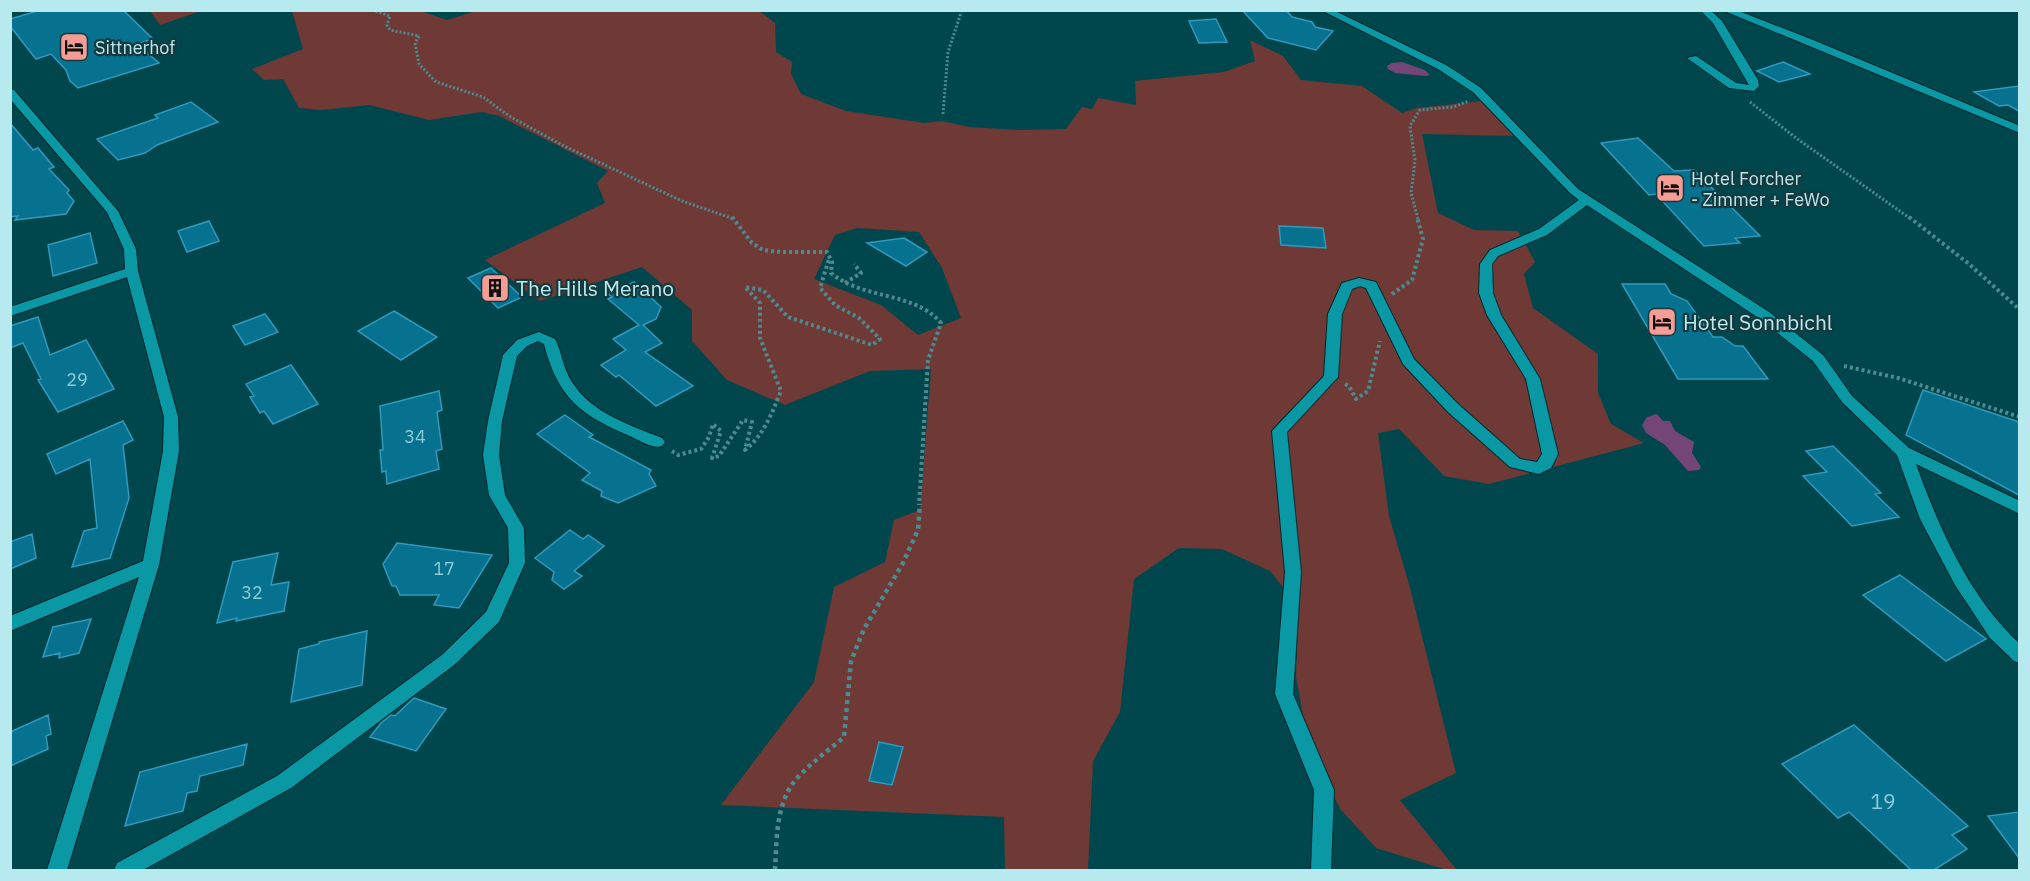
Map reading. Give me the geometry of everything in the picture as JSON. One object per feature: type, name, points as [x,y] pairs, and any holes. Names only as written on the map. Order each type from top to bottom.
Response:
[{"type":"street","points":[[1325,10],[1442,67],[1477,90],[1574,191],[1764,315],[1818,358],[1847,399],[1904,452],[2019,508]]},
{"type":"street","points":[[1692,58],[1727,82],[1742,89],[1750,90],[1754,86],[1753,80],[1717,21],[1704,10]]},
{"type":"street","points":[[1726,10],[1810,42],[2019,130]]},
{"type":"street","points":[[10,92],[112,211],[130,249],[132,271],[171,417],[171,451],[151,565],[57,870]]},
{"type":"street","points":[[1321,870],[1324,790],[1284,694],[1293,572],[1279,431],[1330,377],[1335,314],[1347,286],[1366,282],[1371,285],[1408,361],[1453,408],[1515,463],[1539,468],[1546,464],[1550,454],[1533,379],[1494,315],[1486,293],[1486,264],[1494,253],[1543,232],[1586,200]]},
{"type":"street","points":[[10,312],[132,271]]},
{"type":"street","points":[[124,870],[284,782],[448,660],[493,616],[517,563],[516,528],[497,495],[491,455],[495,421],[510,356],[522,343],[539,336],[550,342],[560,376],[585,408],[602,419],[657,442]]},
{"type":"street","points":[[1904,452],[1928,519],[1961,580],[1996,633],[2019,656]]},
{"type":"street","points":[[10,624],[151,565]]},
{"type":"path","points":[[372,10],[390,16],[387,25],[390,30],[419,36],[415,43],[419,64],[436,82],[447,88],[483,97],[509,116],[564,146],[682,201],[732,217],[738,221],[743,234],[764,250],[778,252],[812,250],[826,252],[830,255]]},
{"type":"path","points":[[943,114],[948,52],[962,10]]},
{"type":"path","points":[[1727,82],[1773,123],[1877,194],[1965,261],[2019,310]]},
{"type":"path","points":[[1330,377],[1349,386],[1356,399],[1368,391],[1385,322],[1380,302],[1412,280],[1422,239],[1411,193],[1415,161],[1410,126],[1420,110],[1453,107],[1477,98],[1477,90]]},
{"type":"path","points":[[775,870],[778,822],[783,802],[796,778],[844,737],[851,661],[864,629],[903,563],[918,530],[928,360],[941,323],[931,309],[877,296],[836,279],[831,273],[830,255]]},
{"type":"path","points":[[678,455],[701,449],[709,437],[713,424],[721,431],[712,458],[719,456],[743,420],[752,422],[745,450],[753,445],[772,414],[778,399],[781,391],[760,344],[756,322],[760,303],[745,287],[763,290],[788,317],[872,345],[879,339],[860,318],[835,305],[820,288],[830,255]]},
{"type":"path","points":[[845,283],[861,273],[854,264]]},
{"type":"path","points":[[1818,358],[1909,381],[2019,417]]},
{"type":"shaded area","points":[[479,10],[758,10],[775,23],[776,52],[792,62],[791,74],[801,94],[846,111],[924,123],[942,121],[969,127],[1019,130],[1066,129],[1082,107],[1092,109],[1098,98],[1136,105],[1135,81],[1224,72],[1255,61],[1250,40],[1283,56],[1301,80],[1362,86],[1402,113],[1417,108],[1482,101],[1515,136],[1422,134],[1438,213],[1474,230],[1518,231],[1535,262],[1524,274],[1533,308],[1598,354],[1598,393],[1611,424],[1644,443],[1489,484],[1444,476],[1399,429],[1378,433],[1389,516],[1409,584],[1456,773],[1400,800],[1457,870],[1447,870],[1376,848],[1341,810],[1310,753],[1296,677],[1298,606],[1270,571],[1222,549],[1179,548],[1134,579],[1120,712],[1093,761],[1088,870],[1005,870],[1004,817],[721,805],[814,682],[834,587],[885,562],[894,520],[920,510],[931,369],[870,371],[785,405],[727,380],[692,341],[692,310],[642,267],[540,301],[485,260],[605,203],[597,183],[608,171],[499,116],[482,112],[429,120],[369,105],[322,110],[299,108],[283,79],[264,80],[252,69],[303,49],[292,11],[421,11],[447,20]],"holes":[[[857,228],[919,232],[942,268],[961,318],[918,335],[881,305],[814,279],[835,235]]]},
{"type":"shaded area","points":[[150,11],[201,11],[160,25]]},
{"type":"shaded area","points":[[1402,62],[1425,70],[1430,75],[1395,73],[1388,69],[1387,66],[1392,63]]},
{"type":"shaded area","points":[[1657,414],[1663,421],[1670,421],[1675,431],[1694,442],[1692,453],[1701,467],[1699,470],[1688,471],[1665,445],[1646,433],[1642,425],[1647,417]]},
{"type":"building","points":[[41,10],[123,10],[153,39],[137,44],[159,63],[78,88],[70,81],[66,70],[51,54],[36,59],[10,26],[10,19]]},
{"type":"building","points":[[1242,10],[1286,10],[1292,17],[1312,22],[1315,27],[1333,31],[1316,50],[1268,38]]},
{"type":"building","points":[[1216,19],[1227,42],[1199,43],[1189,21]]},
{"type":"building","points":[[1783,62],[1810,74],[1779,82],[1757,71]]},
{"type":"building","points":[[2019,86],[2019,111],[2008,105],[1999,106],[1974,92]]},
{"type":"building","points":[[191,102],[218,122],[157,145],[145,153],[118,160],[97,139],[158,118],[155,115]]},
{"type":"building","points":[[10,123],[33,150],[38,148],[54,167],[49,169],[69,190],[67,193],[74,201],[66,214],[15,220],[18,216],[10,217]]},
{"type":"building","points":[[1638,138],[1674,171],[1694,170],[1760,236],[1735,238],[1740,243],[1704,246],[1656,194],[1649,195],[1601,143]]},
{"type":"building","points":[[209,221],[219,241],[187,252],[178,231]]},
{"type":"building","points":[[1279,226],[1323,228],[1326,248],[1281,245]]},
{"type":"building","points":[[90,233],[97,263],[53,276],[48,245]]},
{"type":"building","points":[[904,238],[927,252],[906,266],[867,243]]},
{"type":"building","name":"The Hills Merano","points":[[491,268],[522,297],[498,308],[468,278]]},
{"type":"building","points":[[634,282],[661,307],[656,319],[643,325],[662,343],[645,352],[693,386],[656,406],[619,375],[616,377],[601,365],[626,350],[613,339],[639,325],[608,299],[612,297],[608,294]]},
{"type":"building","points":[[1622,284],[1665,284],[1671,294],[1687,301],[1713,337],[1722,337],[1735,346],[1743,346],[1768,379],[1678,379]]},
{"type":"building","points":[[394,311],[437,337],[401,360],[358,331]]},
{"type":"building","points":[[265,314],[278,332],[245,345],[233,326]]},
{"type":"building","points":[[38,317],[50,355],[86,340],[114,389],[58,412],[38,380],[41,379],[23,343],[10,348],[10,326]]},
{"type":"building","points":[[291,365],[318,404],[273,424],[264,411],[260,413],[250,397],[254,396],[246,384]]},
{"type":"building","points":[[1923,390],[2019,422],[2019,495],[1906,435]]},
{"type":"building","points":[[439,391],[442,410],[437,412],[442,449],[436,451],[439,469],[387,484],[386,471],[382,472],[380,450],[383,450],[380,406]]},
{"type":"building","points":[[565,415],[593,435],[589,437],[651,470],[649,474],[656,486],[618,503],[601,496],[602,491],[582,480],[590,473],[537,434]]},
{"type":"building","points":[[123,421],[133,440],[123,445],[129,498],[110,558],[72,567],[84,531],[97,528],[90,459],[56,474],[47,454]]},
{"type":"building","points":[[1833,446],[1881,493],[1875,494],[1899,517],[1852,526],[1803,476],[1827,472],[1806,451]]},
{"type":"building","points":[[570,530],[583,539],[588,535],[604,546],[574,571],[582,576],[564,589],[552,580],[554,572],[535,558]]},
{"type":"building","points":[[32,534],[36,558],[10,569],[10,542]]},
{"type":"building","points":[[397,543],[492,555],[459,608],[434,605],[439,595],[400,595],[396,586],[392,586],[383,564]]},
{"type":"building","points":[[278,553],[271,585],[289,582],[284,611],[217,623],[233,562]]},
{"type":"building","points":[[1900,575],[1986,639],[1946,661],[1863,595]]},
{"type":"building","points":[[91,619],[79,653],[59,658],[60,653],[43,657],[53,627]]},
{"type":"building","points":[[367,631],[362,685],[291,702],[299,649]]},
{"type":"building","points":[[414,698],[446,709],[416,751],[370,737],[381,723],[391,715],[395,716]]},
{"type":"building","points":[[48,715],[51,734],[46,736],[48,749],[10,766],[10,732]]},
{"type":"building","points":[[1854,725],[1968,826],[1952,835],[1967,849],[1934,870],[1911,870],[1849,812],[1838,818],[1782,764]]},
{"type":"building","points":[[879,742],[903,747],[892,785],[869,781]]},
{"type":"building","points":[[247,744],[243,765],[200,776],[197,791],[187,793],[183,811],[125,826],[140,772]]},
{"type":"building","points":[[2019,812],[2019,858],[1988,816]]},
{"type":"place","name":"Sittnerhof","points":[[74,47]]},
{"type":"place","name":"Hotel Forcher - Zimmer + FeWo","points":[[1670,188]]},
{"type":"place","name":"The Hills Merano","points":[[495,288]]},
{"type":"place","name":"Hotel Sonnbichl","points":[[1662,322]]}]
